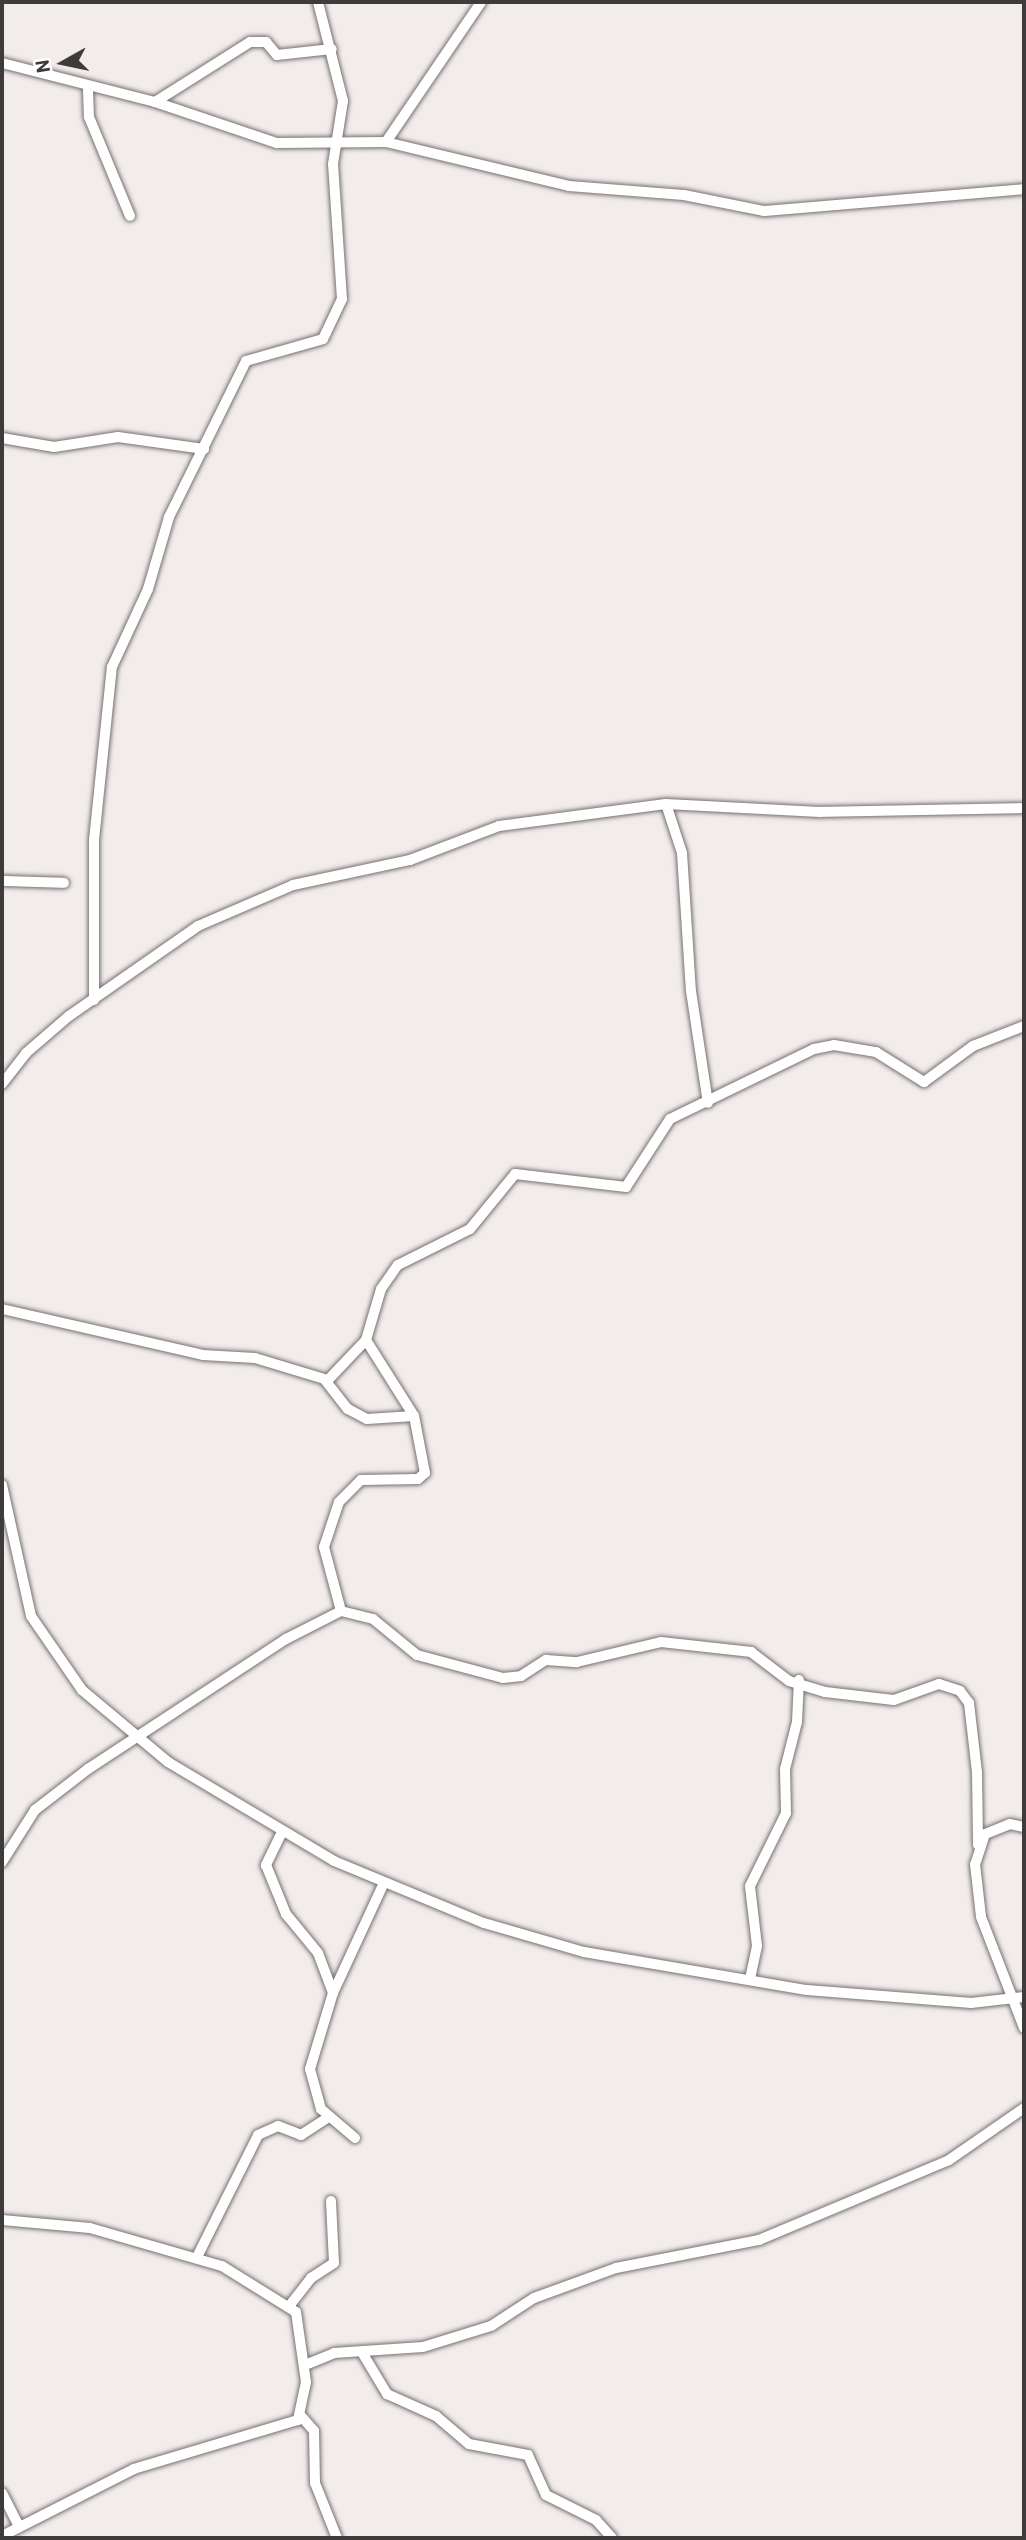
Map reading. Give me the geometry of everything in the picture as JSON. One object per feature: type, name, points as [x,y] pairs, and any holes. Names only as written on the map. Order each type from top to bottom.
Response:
[{"type":"street","points":[[94,999],[94,840],[112,667],[148,589],[169,517],[249,357],[320,341],[341,307],[333,163],[343,122],[332,49],[318,2]]},
{"type":"street","points":[[386,142],[481,2]]},
{"type":"street","points":[[155,102],[250,42],[266,42],[277,55],[332,49]]},
{"type":"street","points":[[2,63],[88,90],[155,102],[251,138],[386,142],[569,186],[684,195],[764,211],[1024,190]]},
{"type":"street","points":[[88,90],[89,117],[130,215]]},
{"type":"street","points":[[343,122],[358,141]]},
{"type":"street","points":[[2,438],[54,447],[118,437],[204,449]]},
{"type":"street","points":[[666,804],[682,853],[690,979],[708,1103]]},
{"type":"street","points":[[2,1084],[26,1053],[182,935],[293,885],[410,860],[509,824],[666,804],[820,812],[1024,808]]},
{"type":"street","points":[[2,881],[64,883]]},
{"type":"street","points":[[325,1380],[366,1340],[381,1289],[398,1265],[470,1229],[515,1174],[626,1187],[662,1126],[805,1053],[834,1045],[890,1056],[924,1082],[973,1046],[1024,1026]]},
{"type":"street","points":[[2,1308],[203,1355],[255,1358],[325,1380],[356,1415],[391,1421],[414,1416]]},
{"type":"street","points":[[341,1611],[326,1569],[332,1516],[361,1480],[423,1477],[414,1416],[366,1340]]},
{"type":"street","points":[[2,1485],[37,1631],[82,1690],[134,1736],[282,1832],[383,1885],[568,1949],[750,1979],[894,1998],[978,2003],[1007,1996],[1024,1997]]},
{"type":"street","points":[[2,1861],[35,1810],[134,1736],[341,1611],[373,1619],[417,1655],[503,1678],[521,1676],[545,1660],[577,1662],[661,1642],[735,1648],[825,1692],[875,1699],[909,1699],[939,1684],[963,1694],[977,1772],[981,1917],[1007,1996],[1024,2028]]},
{"type":"street","points":[[750,1979],[757,1946],[750,1886],[786,1813],[785,1769],[797,1722],[799,1680]]},
{"type":"street","points":[[978,1845],[995,1828],[1024,1827]]},
{"type":"street","points":[[282,1832],[266,1865],[286,1914],[318,1954],[333,1993]]},
{"type":"street","points":[[355,2138],[327,2118],[310,2069],[333,1993],[383,1885]]},
{"type":"street","points":[[305,2365],[334,2353],[363,2354],[423,2347],[460,2330],[491,2326],[534,2298],[616,2268],[760,2239],[949,2160],[1024,2108]]},
{"type":"street","points":[[198,2255],[258,2135],[278,2126],[301,2134],[327,2118]]},
{"type":"street","points":[[290,2305],[334,2263],[331,2201]]},
{"type":"street","points":[[2,2220],[90,2228],[198,2255],[290,2305],[305,2365],[301,2417],[314,2431],[316,2483],[337,2538]]},
{"type":"street","points":[[363,2354],[387,2394],[436,2416],[469,2444],[528,2455],[546,2494],[608,2536]]},
{"type":"street","points":[[2,2536],[134,2469],[301,2417]]},
{"type":"street","points":[[2,2493],[19,2527]]}]
